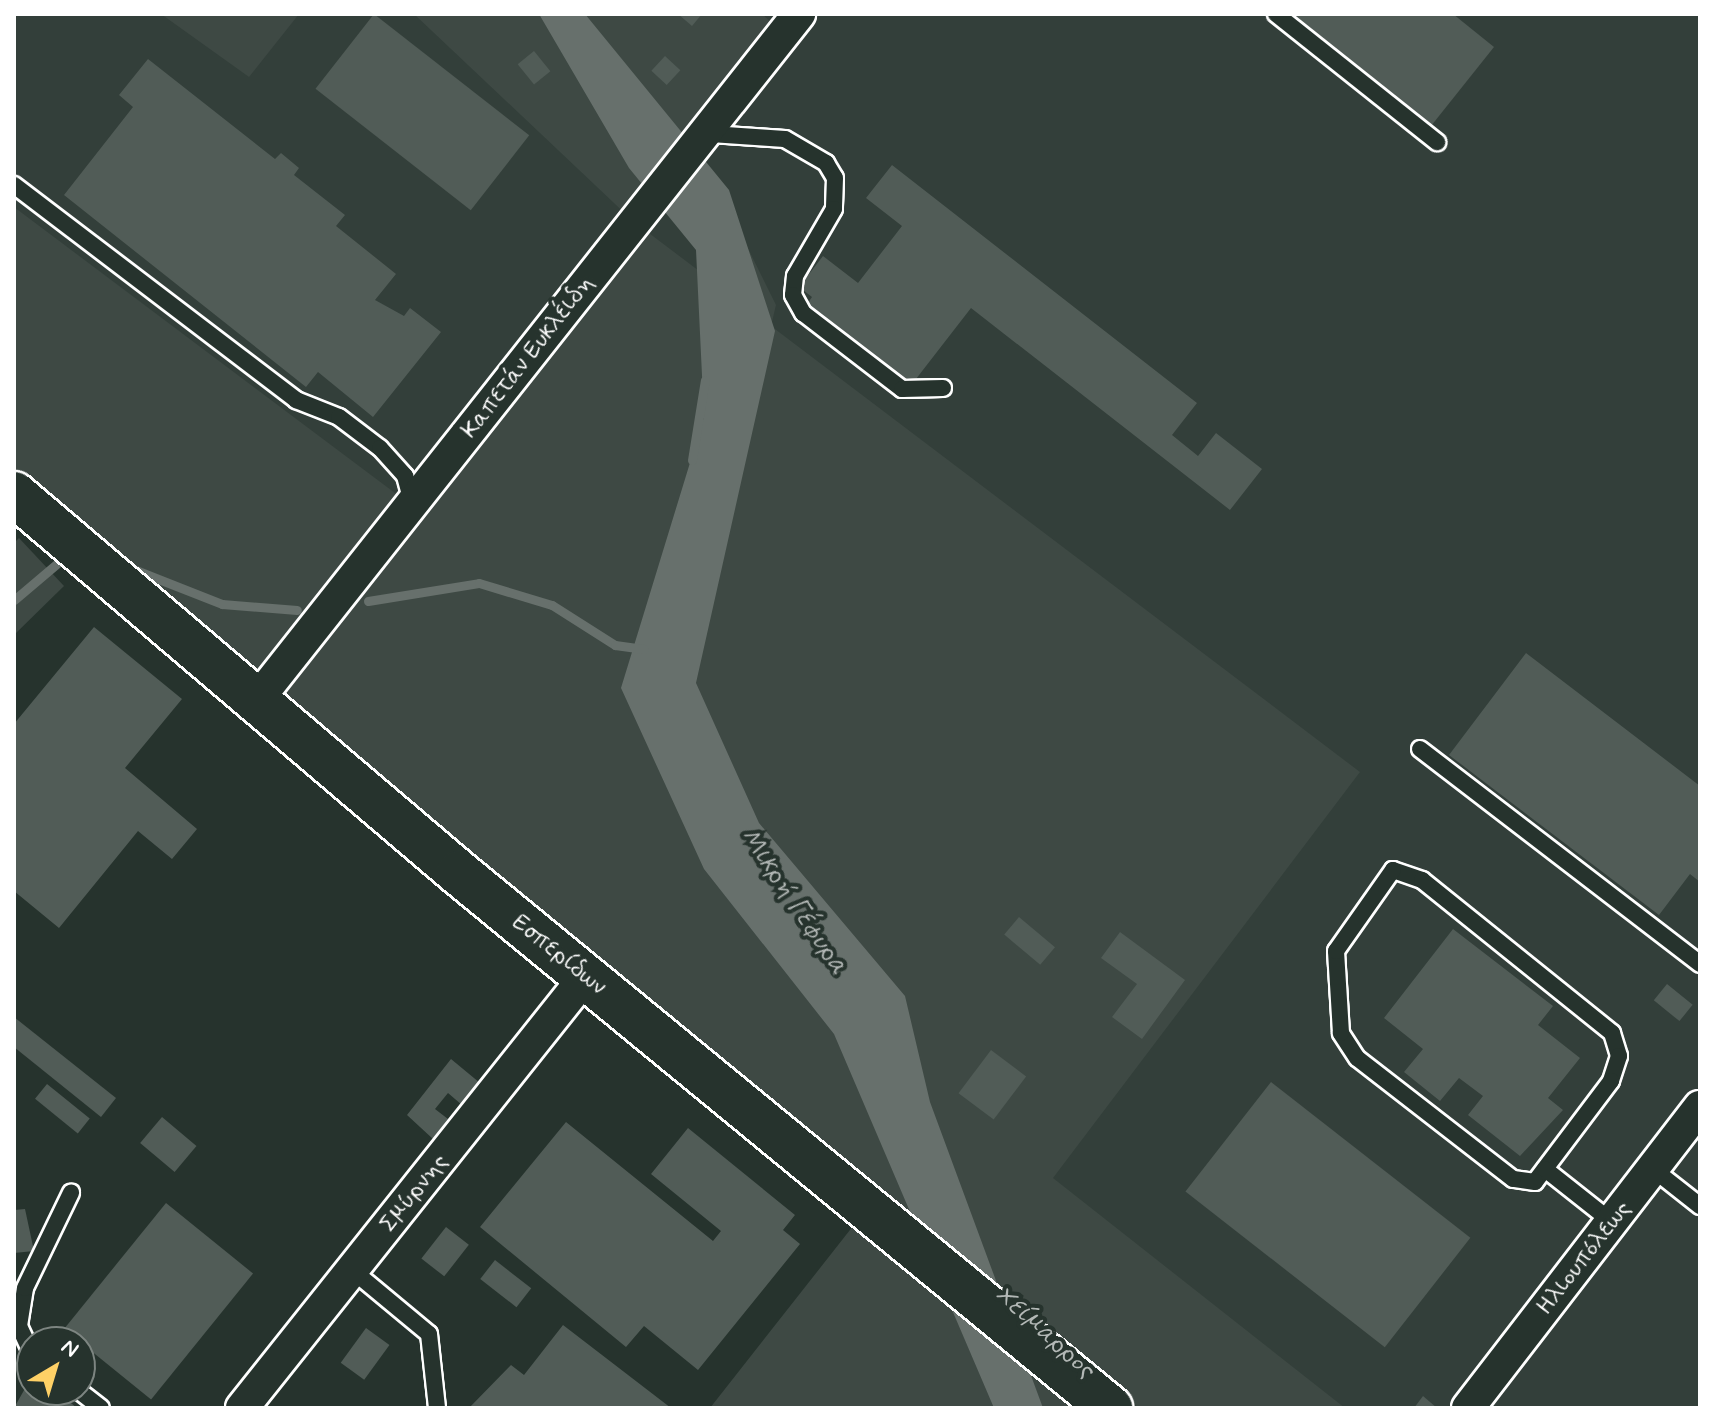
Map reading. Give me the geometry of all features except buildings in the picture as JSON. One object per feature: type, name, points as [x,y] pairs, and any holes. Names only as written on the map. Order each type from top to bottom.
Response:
[{"type":"street","name":"Καπετάν Ευκλέιδη","points":[[256,701],[413,507],[633,221],[711,134],[799,14]]},
{"type":"street","name":"Εσπερίδων","points":[[14,494],[585,977],[1110,1408]]},
{"type":"street","name":"Σμύρνης","points":[[242,1408],[585,977]]},
{"type":"street","name":"Ηλιουπόλεως","points":[[1468,1408],[1700,1107]]},
{"type":"lane","points":[[1276,14],[1437,142]]},
{"type":"lane","points":[[711,134],[785,139],[826,163],[835,178],[834,209],[795,276],[793,295],[803,313],[902,389],[943,388]]},
{"type":"lane","points":[[14,185],[296,400],[339,417],[380,448],[405,476],[413,507]]},
{"type":"lane","points":[[1420,749],[1700,964]]},
{"type":"lane","points":[[1393,870],[1422,880],[1612,1033],[1619,1056],[1611,1081],[1545,1169],[1535,1182],[1513,1179],[1357,1058],[1341,1033],[1336,951],[1393,870]]},
{"type":"lane","points":[[1545,1169],[1612,1222]]},
{"type":"lane","points":[[1653,1169],[1700,1206]]},
{"type":"lane","points":[[19,1326],[25,1288],[71,1193]]},
{"type":"lane","points":[[352,1270],[429,1334],[437,1408]]},
{"type":"shaded area","points":[[14,14],[1700,14],[1700,1408],[1134,1408],[14,469]]},
{"type":"shaded area","points":[[161,14],[299,14],[249,77]]},
{"type":"shaded area","points":[[414,14],[762,14],[784,34],[690,152],[729,210],[776,305],[771,326],[1360,772],[1053,1178],[1345,1408],[1139,1408],[1122,1393],[1084,1408],[710,1408],[857,1221],[827,1151],[284,693],[633,221]],"holes":[[[655,195],[726,274],[723,289],[633,221]]]},
{"type":"shaded area","points":[[14,207],[399,496],[256,673],[14,472]]},
{"type":"shaded area","points":[[19,538],[64,586],[14,635],[14,543]]},
{"type":"water","points":[[539,14],[585,14],[729,190],[775,331],[696,683],[759,823],[905,996],[930,1102],[1043,1408],[994,1408],[834,1034],[704,869],[621,688],[704,417],[696,250],[629,168]]},
{"type":"waterway","name":"Μικρή Γέφυρα","points":[[692,460],[705,380]]},
{"type":"waterway","points":[[14,600],[67,555]]},
{"type":"waterway","points":[[133,569],[222,604],[297,610]]},
{"type":"waterway","points":[[368,601],[479,583],[552,605],[615,645],[644,649]]},
{"type":"water label","name":"Χείμαρρος","points":[[1044,1333]]}]
